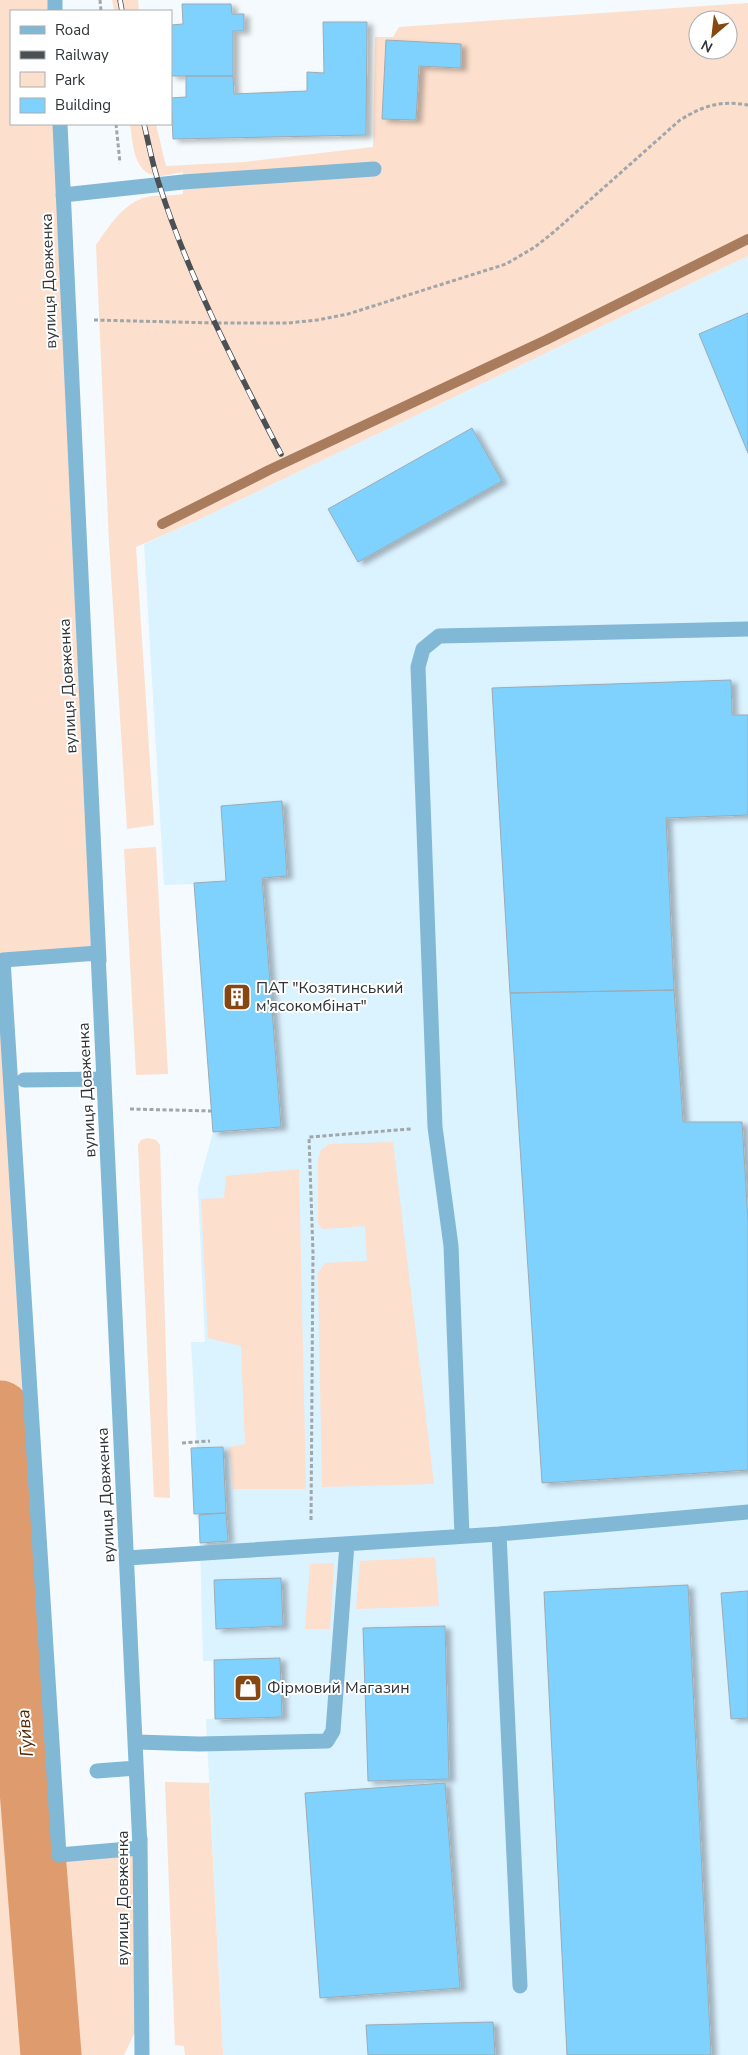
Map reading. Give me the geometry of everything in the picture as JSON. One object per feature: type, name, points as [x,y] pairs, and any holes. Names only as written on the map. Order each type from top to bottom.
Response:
[{"type":"street","name":"вулиця Довженка","points":[[60,125],[112,1253],[137,1742],[142,2055]]},
{"type":"street","points":[[63,195],[183,182],[374,169]]},
{"type":"street","points":[[462,1536],[451,1246],[435,1126],[418,667],[424,649],[439,636],[748,629]]},
{"type":"street","points":[[98,952],[3,960],[59,1855],[140,1848]]},
{"type":"street","points":[[24,1080],[104,1079]]},
{"type":"street","points":[[96,1771],[136,1768],[116,1328]]},
{"type":"street","points":[[127,1558],[499,1534],[748,1512]]},
{"type":"street","points":[[499,1534],[520,1986]]},
{"type":"street","points":[[137,1742],[198,1744],[327,1741],[333,1731],[347,1544]]},
{"type":"path","points":[[68,319],[288,324],[348,314],[506,264],[535,247],[680,120],[699,108],[719,103],[748,105]]},
{"type":"path","points":[[106,1108],[212,1111]]},
{"type":"path","points":[[311,1546],[313,1253],[309,1137],[435,1126]]},
{"type":"path","points":[[182,1443],[210,1441]]},
{"type":"shaded area","points":[[748,256],[748,2055],[223,2055],[206,1719],[282,1716],[280,1659],[203,1661],[199,1515],[194,1514],[191,1448],[197,1448],[191,1342],[205,1342],[198,1188],[213,1132],[194,884],[164,885],[144,544],[198,520]]},
{"type":"green space","points":[[0,0],[55,0],[55,10],[10,10],[10,125],[60,125],[98,953],[3,960],[59,1855],[140,1848],[141,2020],[124,2055],[0,2055]]},
{"type":"green space","points":[[112,0],[138,0],[139,10],[114,10]]},
{"type":"green space","points":[[748,3],[748,256],[198,520],[136,547],[154,825],[127,829],[109,542],[96,245],[119,214],[133,203],[151,196],[183,194],[183,172],[159,176],[150,174],[139,164],[134,149],[130,125],[156,125],[166,166],[244,162],[373,147],[375,37],[393,37],[399,27]]},
{"type":"green space","points":[[156,847],[168,1074],[136,1075],[124,849]]},
{"type":"green space","points":[[148,1138],[156,1140],[160,1145],[170,1498],[154,1497],[138,1145],[141,1140]]},
{"type":"green space","points":[[393,1142],[434,1484],[322,1487],[318,1273],[325,1263],[367,1261],[365,1226],[322,1229],[318,1223],[318,1160],[321,1150],[329,1144]]},
{"type":"green space","points":[[299,1169],[306,1489],[233,1489],[229,1447],[245,1444],[241,1346],[208,1338],[201,1199],[224,1198],[226,1176]]},
{"type":"green space","points":[[435,1557],[439,1606],[356,1609],[360,1561]]},
{"type":"green space","points":[[334,1563],[330,1629],[305,1629],[310,1564]]},
{"type":"green space","points":[[165,1782],[209,1783],[223,2055],[185,2055],[184,2046],[175,2045]]},
{"type":"building","points":[[182,4],[231,4],[232,14],[244,14],[244,31],[233,31],[233,76],[172,76],[172,25],[183,24]]},
{"type":"building","points":[[323,22],[367,22],[366,135],[173,139],[172,98],[186,97],[186,76],[233,76],[234,94],[307,91],[307,72],[324,73]]},
{"type":"building","points":[[386,40],[461,44],[461,68],[419,66],[416,120],[382,119]]},
{"type":"building","points":[[748,313],[748,453],[699,334]]},
{"type":"building","points":[[472,428],[502,481],[358,562],[328,509]]},
{"type":"building","points":[[731,680],[732,715],[748,715],[748,815],[666,818],[674,990],[510,993],[492,688]]},
{"type":"building","name":"ПАТ \"Козятинський м'ясокомбінат\"","points":[[282,801],[287,876],[262,878],[281,1127],[213,1132],[194,883],[226,881],[221,806]]},
{"type":"building","points":[[674,990],[683,1122],[742,1122],[748,1222],[748,1470],[542,1483],[510,993]]},
{"type":"building","points":[[223,1447],[226,1513],[194,1514],[191,1448]]},
{"type":"building","points":[[226,1513],[228,1541],[200,1543],[199,1515]]},
{"type":"building","points":[[281,1578],[283,1626],[216,1629],[214,1580]]},
{"type":"building","points":[[688,1585],[711,2055],[567,2055],[544,1592]]},
{"type":"building","points":[[748,1591],[748,1718],[731,1719],[721,1593]]},
{"type":"building","points":[[445,1626],[449,1779],[368,1781],[363,1628]]},
{"type":"building","name":"Фірмовий Магазин","points":[[280,1658],[282,1717],[215,1719],[214,1660]]},
{"type":"building","points":[[445,1783],[460,1988],[320,1998],[305,1793]]},
{"type":"building","points":[[493,2022],[495,2055],[368,2055],[366,2025]]},
{"type":"waterway","points":[[162,524],[269,470],[546,340],[748,239]]},
{"type":"waterway","name":"Гуйва","points":[[0,1411],[51,2055]]},
{"type":"railway","points":[[120,0],[122,10]]},
{"type":"railway","points":[[144,125],[153,164],[185,256],[215,323],[281,454]]},
{"type":"place","name":"ПАТ \"Козятинський м'ясокомбінат\"","points":[[237,997]]},
{"type":"place","name":"Фірмовий Магазин","points":[[248,1688]]}]
